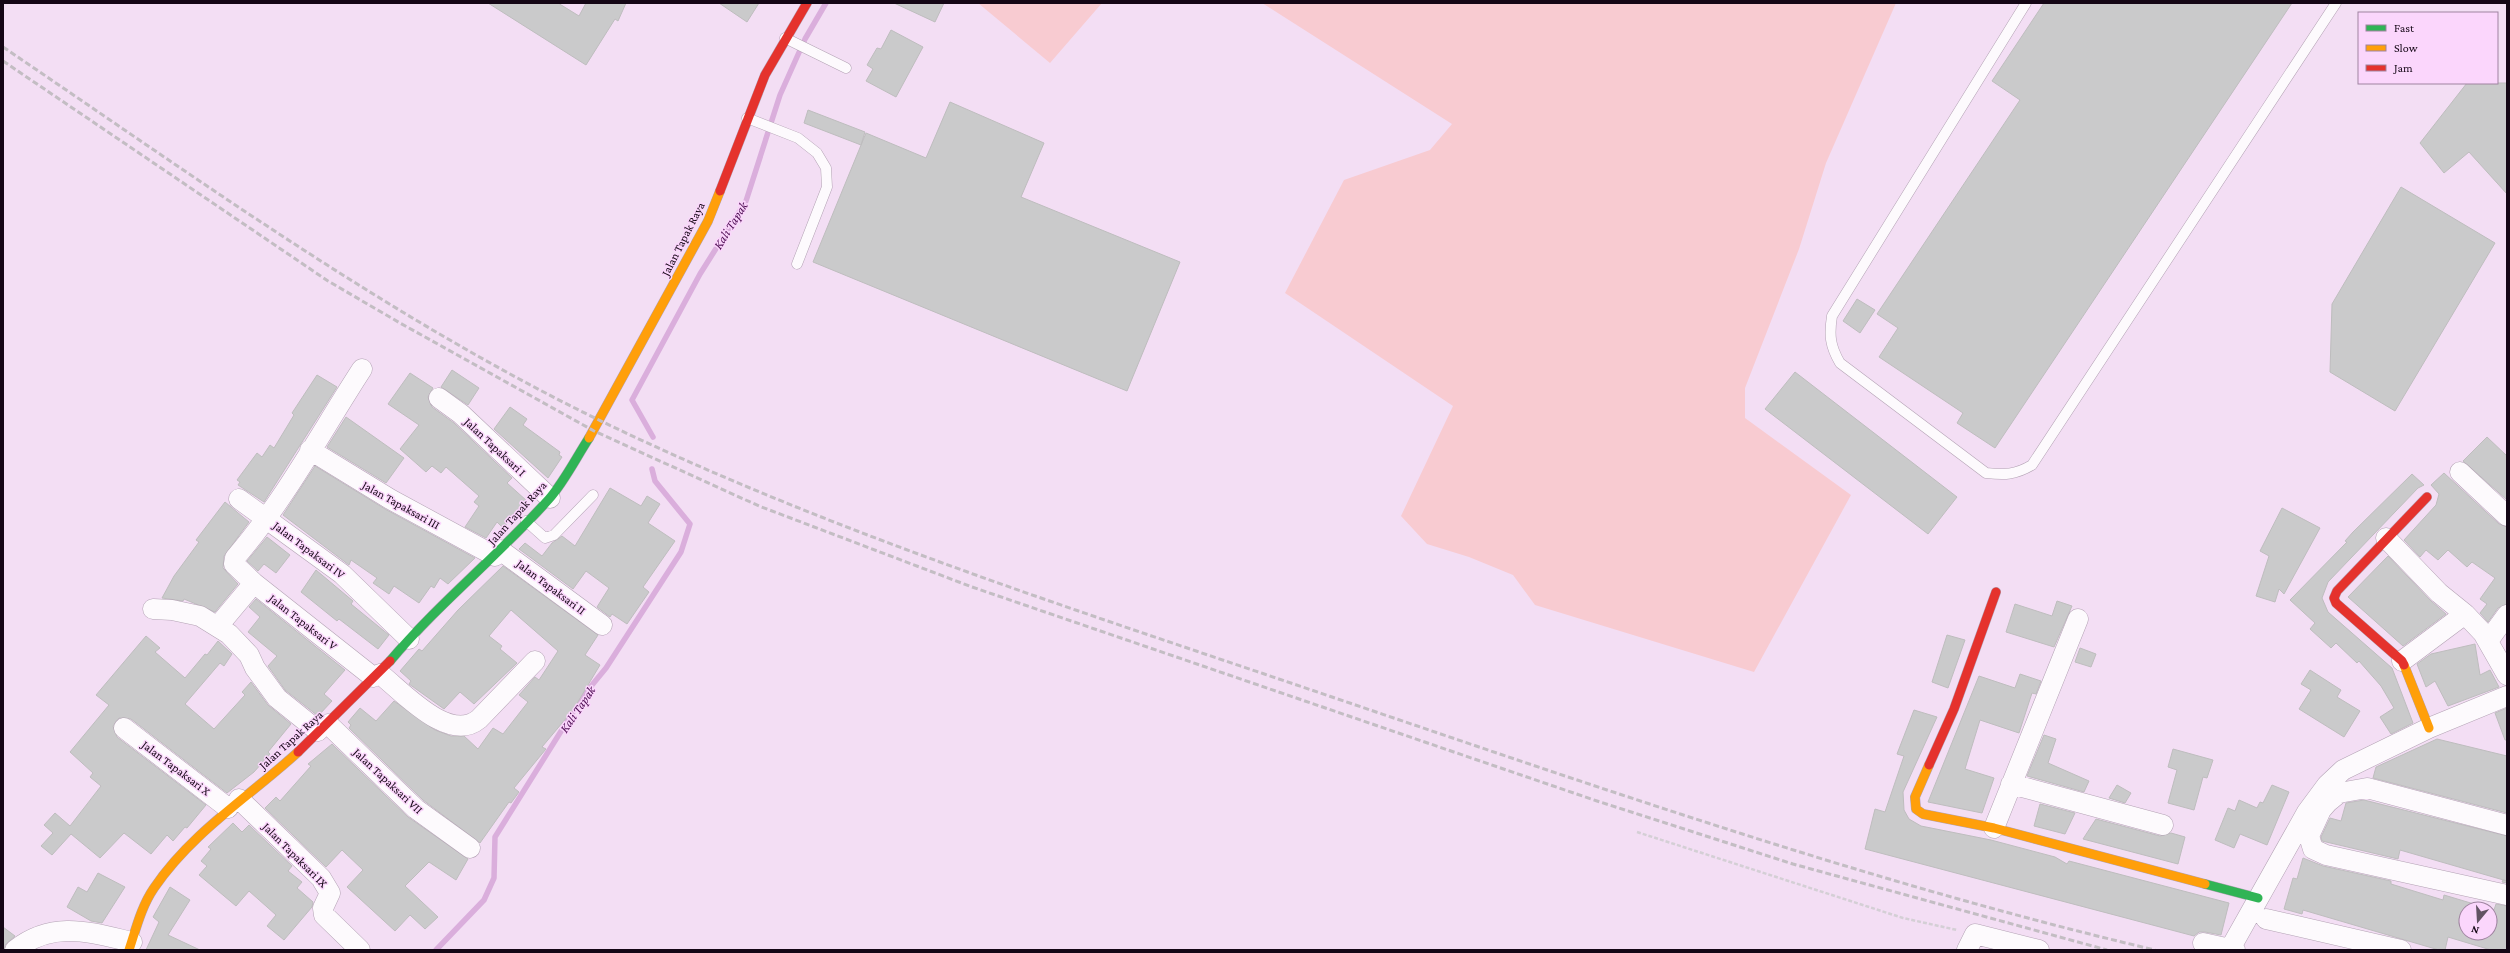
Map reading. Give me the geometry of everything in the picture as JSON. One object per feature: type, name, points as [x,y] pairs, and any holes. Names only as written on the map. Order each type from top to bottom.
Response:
[{"type":"street","name":"Jalan Tapak Raya","points":[[130,946],[142,912],[154,888],[174,863],[233,804],[279,769],[323,728],[377,675],[409,639],[497,553],[526,521],[550,498],[594,431],[708,221],[751,120],[765,75],[789,40],[807,3]]},
{"type":"street","points":[[267,518],[362,369]]},
{"type":"street","name":"Jalan Tapaksari I","points":[[439,398],[461,414],[550,498]]},
{"type":"street","name":"Jalan Tapaksari III","points":[[310,450],[390,499],[497,553]]},
{"type":"street","points":[[2460,472],[2507,516]]},
{"type":"street","points":[[2427,497],[2386,538],[2338,591],[2334,598],[2336,603],[2402,661],[2429,728]]},
{"type":"street","name":"Jalan Tapaksari IV","points":[[240,499],[342,574],[409,639]]},
{"type":"street","name":"Jalan Tapaksari V","points":[[267,518],[236,558],[234,567],[435,719],[454,725],[473,724],[535,661]]},
{"type":"street","points":[[2386,538],[2439,593],[2465,614],[2483,633],[2507,675]]},
{"type":"street","name":"Jalan Tapaksari II","points":[[497,553],[602,625]]},
{"type":"street","points":[[218,626],[254,583]]},
{"type":"street","points":[[1996,592],[1954,709],[1914,802],[1916,809],[1923,814],[1994,828],[2258,898]]},
{"type":"street","name":"Jalan Tapaksari VII","points":[[153,609],[172,610],[200,616],[218,626],[249,655],[255,668],[276,698],[323,728],[416,810],[470,848]]},
{"type":"street","points":[[2402,661],[2465,614]]},
{"type":"street","points":[[2488,642],[2507,616]]},
{"type":"street","points":[[1994,828],[2078,619]]},
{"type":"street","points":[[2203,943],[2232,949],[2258,898],[2307,812],[2326,785],[2343,770],[2429,728],[2507,696]]},
{"type":"street","name":"Jalan Tapaksari X","points":[[124,728],[233,804]]},
{"type":"street","points":[[2011,784],[2163,825]]},
{"type":"street","points":[[2507,825],[2367,788],[2339,793],[2321,810],[2308,836],[2313,849],[2326,855],[2507,895]]},
{"type":"street","name":"Jalan Tapaksari IX","points":[[233,804],[321,878],[330,893],[323,908],[324,915],[360,950]]},
{"type":"street","points":[[2266,919],[2401,950]]},
{"type":"street","points":[[15,950],[42,934],[69,930],[82,930],[130,946]]},
{"type":"street","points":[[1971,942],[2039,950]]},
{"type":"lane","points":[[2026,3],[1832,316],[1829,334],[1832,349],[1840,363],[1986,473],[2001,475],[2018,473],[2032,465],[2336,3]]},
{"type":"lane","points":[[789,40],[846,68]]},
{"type":"lane","points":[[751,120],[798,138],[817,153],[826,168],[827,187],[797,264]]},
{"type":"lane","points":[[526,521],[545,538],[554,535],[593,495]]},
{"type":"path","points":[[1637,832],[1903,918],[1971,942]]},
{"type":"shaded area","points":[[978,3],[1102,3],[1050,63]]},
{"type":"shaded area","points":[[1262,3],[1896,3],[1826,163],[1799,249],[1745,388],[1745,418],[1851,495],[1754,672],[1535,605],[1513,575],[1469,557],[1427,544],[1401,516],[1453,406],[1285,293],[1344,180],[1430,150],[1452,124]]},
{"type":"building","points":[[488,3],[558,3],[579,16],[586,3],[626,3],[618,21],[615,19],[586,65]]},
{"type":"building","points":[[719,3],[759,3],[747,22]]},
{"type":"building","points":[[894,3],[944,3],[935,22]]},
{"type":"building","points":[[2044,3],[2292,3],[1995,448],[1957,423],[1963,413],[1879,357],[1898,328],[1877,314],[2020,100],[1992,81]]},
{"type":"building","points":[[891,30],[923,47],[896,97],[866,81],[873,69],[867,65],[877,48],[881,49]]},
{"type":"building","points":[[2507,83],[2507,194],[2469,152],[2444,173],[2420,143],[2466,84]]},
{"type":"building","points":[[950,102],[1044,143],[1021,197],[1180,262],[1127,391],[813,262],[866,133],[926,158]]},
{"type":"building","points":[[808,110],[865,132],[861,145],[804,123]]},
{"type":"building","points":[[2401,187],[2495,243],[2395,411],[2330,372],[2332,304]]},
{"type":"building","points":[[1857,299],[1875,310],[1860,333],[1843,321]]},
{"type":"building","points":[[452,370],[479,388],[468,405],[441,387]]},
{"type":"building","points":[[1795,372],[1957,497],[1928,534],[1765,409]]},
{"type":"building","points":[[410,373],[433,388],[428,397],[432,407],[454,423],[512,478],[507,483],[527,501],[503,528],[497,522],[486,538],[465,527],[479,506],[474,502],[479,496],[446,467],[441,473],[432,466],[426,472],[400,449],[419,425],[388,404]]},
{"type":"building","points":[[317,375],[337,387],[264,502],[238,485],[240,482],[237,480],[257,453],[262,457],[270,445],[274,448],[294,415],[292,413]]},
{"type":"building","points":[[510,407],[527,419],[523,425],[560,452],[559,455],[562,457],[548,478],[494,429]]},
{"type":"building","points":[[346,417],[404,458],[386,483],[327,447]]},
{"type":"building","points":[[2487,437],[2507,456],[2507,500],[2463,461]]},
{"type":"building","points":[[315,466],[385,509],[475,558],[448,584],[440,578],[434,588],[431,586],[419,603],[394,586],[389,594],[373,583],[377,578],[351,560],[349,565],[283,515]]},
{"type":"building","points":[[2444,473],[2499,524],[2507,527],[2507,604],[2498,608],[2488,622],[2480,613],[2487,604],[2480,599],[2495,578],[2472,562],[2467,567],[2448,550],[2438,560],[2426,550],[2420,557],[2404,540],[2436,505],[2439,494],[2431,485]]},
{"type":"building","points":[[2412,474],[2424,485],[2418,488],[2328,582],[2322,598],[2328,612],[2392,668],[2413,723],[2391,734],[2380,717],[2394,708],[2381,686],[2359,661],[2357,663],[2336,643],[2331,648],[2310,629],[2315,623],[2290,600],[2347,542],[2345,541],[2353,532]]},
{"type":"building","points":[[610,488],[641,506],[647,496],[660,504],[648,523],[675,541],[643,587],[649,592],[627,624],[612,614],[610,617],[597,607],[609,588],[586,571],[573,589],[519,549],[525,543],[542,556],[552,543],[562,536],[575,546]]},
{"type":"building","points":[[225,502],[249,522],[224,556],[223,568],[238,584],[215,612],[184,599],[183,601],[162,598],[174,576],[199,542],[196,540]]},
{"type":"building","points":[[2282,508],[2320,528],[2284,594],[2279,589],[2275,602],[2256,596],[2269,556],[2260,551]]},
{"type":"building","points":[[267,537],[290,555],[276,573],[264,564],[258,571],[247,561]]},
{"type":"building","points":[[2388,556],[2431,601],[2446,614],[2403,646],[2348,597]]},
{"type":"building","points":[[503,566],[598,635],[585,655],[600,665],[573,710],[542,747],[546,749],[514,788],[519,792],[511,803],[509,802],[480,843],[423,800],[349,728],[351,725],[348,722],[360,708],[376,721],[394,701],[435,730],[451,736],[464,736],[478,749],[493,728],[503,734],[528,702],[519,695],[535,677],[539,680],[558,651],[511,610],[489,636],[502,646],[500,649],[517,663],[474,704],[460,692],[444,709],[409,684],[411,681],[400,671],[419,649],[422,651],[458,610]]},
{"type":"building","points":[[316,570],[353,601],[351,604],[389,635],[378,649],[339,619],[337,621],[301,592]]},
{"type":"building","points":[[256,599],[345,670],[324,694],[332,701],[318,716],[285,690],[268,666],[277,656],[248,632],[260,617],[249,607]]},
{"type":"building","points":[[2057,601],[2072,606],[2054,647],[2006,632],[2015,604],[2052,616]]},
{"type":"building","points":[[1947,635],[1965,640],[1948,688],[1932,682]]},
{"type":"building","points":[[146,636],[160,648],[155,652],[185,678],[218,641],[232,654],[224,666],[220,663],[185,704],[214,729],[245,695],[242,692],[251,682],[268,705],[291,724],[268,752],[270,754],[254,772],[227,793],[131,719],[119,718],[113,726],[117,737],[206,805],[187,828],[185,827],[173,841],[167,835],[151,854],[124,833],[100,858],[71,834],[52,855],[41,846],[53,833],[44,825],[55,813],[70,826],[101,786],[90,777],[93,773],[70,752],[109,705],[96,695]]},
{"type":"building","points":[[2475,644],[2480,675],[2490,670],[2499,687],[2448,706],[2435,681],[2426,687],[2417,664],[2431,654]]},
{"type":"building","points":[[2080,648],[2096,654],[2091,667],[2075,662]]},
{"type":"building","points":[[2310,670],[2341,690],[2337,697],[2360,711],[2344,737],[2299,709],[2311,690],[2301,684]]},
{"type":"building","points":[[2020,674],[2041,681],[2036,694],[2032,693],[2019,733],[1980,720],[1965,769],[1994,778],[1982,813],[1928,802],[1979,676],[2015,688]]},
{"type":"building","points":[[2507,708],[2507,740],[2505,740],[2495,713]]},
{"type":"building","points":[[1914,710],[1937,717],[1903,792],[1904,810],[1909,819],[1921,826],[1991,840],[2055,857],[2067,864],[2069,861],[2229,903],[2221,935],[2199,932],[2194,936],[1865,849],[1875,809],[1885,812],[1904,756],[1897,754]]},
{"type":"building","points":[[2044,735],[2056,739],[2048,763],[2089,781],[2084,792],[2027,776]]},
{"type":"building","points":[[2437,739],[2507,756],[2507,813],[2373,778],[2376,767]]},
{"type":"building","points":[[332,744],[408,817],[468,859],[456,880],[429,862],[405,886],[438,917],[425,929],[410,915],[395,931],[347,887],[363,870],[342,850],[326,867],[265,808],[276,797],[280,801],[311,766],[308,764]]},
{"type":"building","points":[[2173,749],[2213,760],[2207,778],[2203,777],[2194,810],[2168,803],[2177,770],[2168,767]]},
{"type":"building","points":[[2117,785],[2131,793],[2125,803],[2109,798]]},
{"type":"building","points":[[2272,785],[2289,792],[2267,845],[2240,834],[2234,848],[2215,840],[2228,808],[2235,811],[2239,800],[2257,808],[2260,802],[2263,803]]},
{"type":"building","points":[[2364,800],[2507,836],[2507,881],[2400,850],[2398,859],[2322,841],[2321,837],[2330,818],[2341,821],[2346,803]]},
{"type":"building","points":[[2040,804],[2075,813],[2065,834],[2034,826]]},
{"type":"building","points":[[2096,819],[2160,836],[2171,833],[2185,837],[2178,864],[2083,839]]},
{"type":"building","points":[[233,823],[242,832],[249,825],[292,866],[288,871],[302,882],[297,888],[313,902],[312,907],[284,940],[267,926],[276,915],[249,891],[236,906],[199,875],[207,866],[201,861],[211,849],[208,847]]},
{"type":"building","points":[[2303,858],[2323,866],[2391,881],[2391,884],[2443,900],[2444,895],[2464,901],[2458,901],[2458,940],[2448,937],[2445,950],[2439,950],[2303,910],[2302,914],[2284,909],[2293,878],[2297,879]]},
{"type":"building","points":[[98,873],[125,887],[102,923],[91,921],[67,907],[78,887],[87,892]]},
{"type":"building","points":[[170,887],[190,900],[168,935],[200,950],[146,950],[159,922],[153,917]]},
{"type":"building","points":[[2498,904],[2507,906],[2507,950],[2491,950],[2461,941],[2498,941]]},
{"type":"building","points":[[3,927],[15,936],[5,945],[4,950]]},
{"type":"waterway","name":"Kali Tapak","points":[[653,437],[632,400],[700,274],[746,201],[780,95],[805,39],[826,3]]},
{"type":"waterway","name":"Kali Tapak","points":[[436,950],[484,900],[494,878],[495,837],[583,696],[606,668],[681,552],[690,524],[655,481],[652,469]]},
{"type":"railway","points":[[3,47],[223,197],[371,293],[447,339],[524,382],[603,422],[691,463],[781,501],[872,537],[1055,603],[1638,800],[1946,896],[2155,950]]},
{"type":"railway","points":[[3,61],[328,281],[400,323],[594,431],[759,506],[972,587],[1597,801],[1793,864],[2107,950]]},
{"type":"traffic: fast","points":[[390,661],[428,619],[510,540],[549,499],[565,478],[589,438]]},
{"type":"traffic: fast","points":[[2205,884],[2258,898]]},
{"type":"traffic: slow","points":[[589,438],[708,221],[720,191]]},
{"type":"traffic: slow","points":[[2404,665],[2429,728]]},
{"type":"traffic: slow","points":[[129,950],[139,918],[149,895],[169,868],[204,832],[298,752]]},
{"type":"traffic: slow","points":[[1929,765],[1915,797],[1916,809],[1923,814],[1994,828],[2205,884]]},
{"type":"traffic: jam","points":[[720,191],[765,75],[807,3]]},
{"type":"traffic: jam","points":[[2404,665],[2402,661],[2336,603],[2334,598],[2337,591],[2427,497]]},
{"type":"traffic: jam","points":[[1929,765],[1954,709],[1996,592]]},
{"type":"traffic: jam","points":[[298,752],[390,661]]}]
